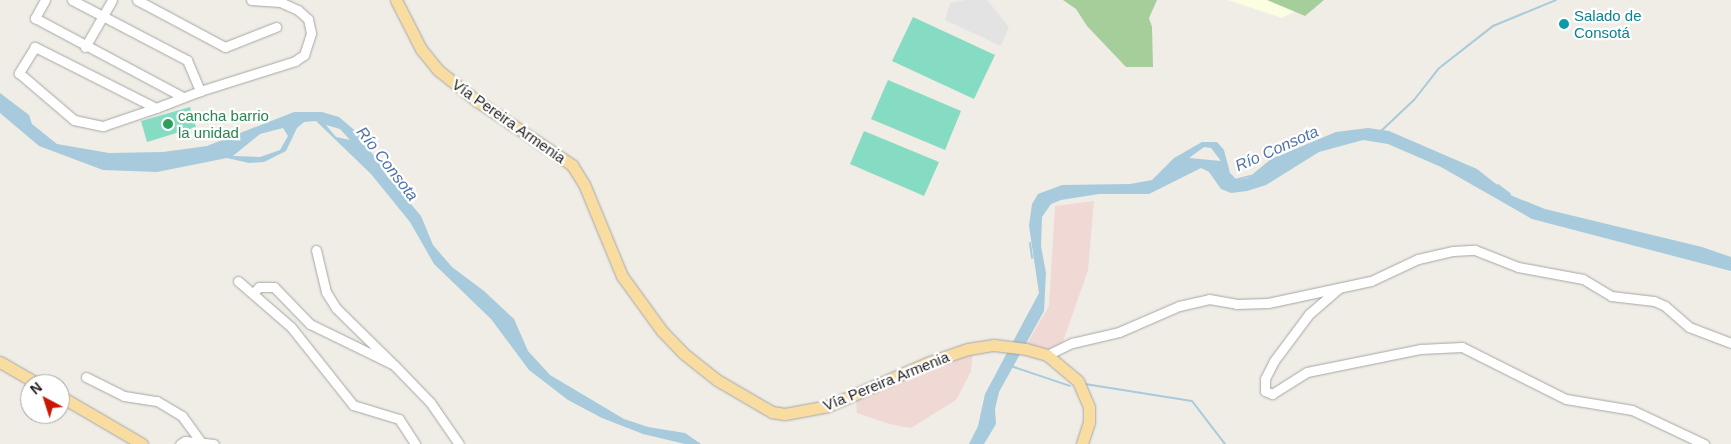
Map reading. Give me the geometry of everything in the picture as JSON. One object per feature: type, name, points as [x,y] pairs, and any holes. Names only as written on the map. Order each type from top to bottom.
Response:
[{"type":"main road","name":"Vía Pereira Armenia","points":[[396,0],[422,49],[438,70],[477,101],[572,165],[584,184],[607,245],[622,276],[649,315],[683,353],[748,400],[772,412],[805,412],[844,400],[945,356],[983,346],[1026,349],[1047,355]]},
{"type":"main road","points":[[1047,355],[1066,368],[1085,395],[1089,422],[1082,444]]},
{"type":"main road","points":[[0,362],[21,374]]},
{"type":"main road","points":[[70,402],[142,444]]},
{"type":"street","points":[[45,0],[35,18],[85,47],[183,97]]},
{"type":"street","points":[[72,0],[102,18],[188,60],[200,91]]},
{"type":"street","points":[[85,47],[112,0]]},
{"type":"street","points":[[137,0],[225,47],[276,27]]},
{"type":"street","points":[[156,108],[35,47],[19,73],[74,120],[102,126],[156,108],[200,91],[304,56],[311,33],[308,19],[298,10],[280,2],[251,0]]},
{"type":"street","points":[[316,250],[320,274],[336,308],[386,354],[394,365],[430,402],[459,444]]},
{"type":"street","points":[[1047,355],[1072,343],[1119,332],[1179,306],[1209,298],[1252,306],[1371,281],[1418,259],[1452,251],[1475,250],[1518,267],[1582,279],[1611,296],[1654,301],[1665,306],[1689,327],[1731,343]]},
{"type":"street","points":[[238,281],[291,327],[353,405],[399,418],[415,444]]},
{"type":"street","points":[[253,293],[259,287],[274,287],[310,324],[394,365]]},
{"type":"street","points":[[1340,288],[1309,314],[1274,361],[1265,379],[1265,391],[1272,394],[1307,372],[1420,349],[1462,347],[1566,399],[1632,410],[1704,444]]},
{"type":"street","points":[[86,377],[124,396],[157,401],[182,416],[201,442]]},
{"type":"street","points":[[180,444],[185,440],[214,444]]},
{"type":"shaded area","points":[[965,0],[987,0],[1009,27],[1001,46],[945,20],[950,3]]},
{"type":"shaded area","points":[[1228,0],[1317,0],[1282,18]]},
{"type":"shaded area","points":[[1094,201],[1088,270],[1063,342],[1046,352],[1026,345],[1049,306],[1055,206]]},
{"type":"shaded area","points":[[973,351],[971,371],[956,400],[911,428],[889,424],[857,413],[856,398],[864,393]]},
{"type":"green space","points":[[1063,0],[1157,0],[1149,18],[1152,27],[1153,67],[1126,67],[1087,26],[1076,9]]},
{"type":"green space","points":[[1267,0],[1324,0],[1305,16]]},
{"type":"green space","points":[[913,17],[995,55],[974,99],[892,61]]},
{"type":"green space","points":[[888,80],[961,111],[945,150],[871,119]]},
{"type":"green space","name":"cancha barrio la unidad","points":[[190,107],[196,127],[147,142],[141,121]]},
{"type":"green space","points":[[864,131],[939,162],[924,196],[850,164]]},
{"type":"water","points":[[0,93],[29,115],[32,124],[57,144],[109,153],[163,152],[207,146],[294,112],[322,112],[339,117],[359,134],[388,177],[421,216],[433,245],[452,267],[484,291],[514,319],[528,351],[550,375],[624,419],[648,427],[685,433],[701,444],[685,444],[643,434],[602,418],[568,400],[529,370],[491,319],[434,264],[410,222],[371,174],[316,121],[304,122],[297,128],[286,151],[264,162],[249,163],[227,158],[157,172],[103,170],[39,146],[0,113]],"holes":[[[326,125],[340,129],[350,140],[336,137]],[[283,128],[288,136],[280,150],[260,157],[233,156],[260,134]]]},
{"type":"water","points":[[1368,128],[1389,131],[1477,169],[1510,195],[1545,209],[1702,247],[1731,257],[1731,271],[1532,219],[1441,167],[1388,144],[1363,140],[1319,152],[1266,185],[1247,191],[1231,193],[1221,189],[1209,172],[1201,168],[1149,194],[1099,194],[1061,200],[1051,204],[1042,217],[1041,246],[1046,273],[1044,311],[999,392],[995,409],[996,424],[984,444],[969,444],[978,426],[985,394],[1039,293],[1029,226],[1032,204],[1038,194],[1062,185],[1130,184],[1152,180],[1174,158],[1202,142],[1217,142],[1224,150],[1230,173],[1237,180],[1248,178],[1271,159],[1336,132]],"holes":[[[1204,147],[1211,148],[1221,161],[1189,158]]]},
{"type":"waterway","points":[[1380,132],[1414,100],[1438,69],[1493,26],[1556,0]]},
{"type":"waterway","name":"Río Consota","points":[[1235,180],[1250,176]]},
{"type":"waterway","name":"Río Consota","points":[[1498,185],[1510,194]]},
{"type":"waterway","name":"Río Consota","points":[[1030,243],[1032,258]]},
{"type":"waterway","points":[[1011,366],[1070,386]]},
{"type":"waterway","points":[[1085,384],[1192,401],[1225,444]]},
{"type":"place","name":"Salado de Consotá","points":[[1564,24]]},
{"type":"place","name":"cancha barrio la unidad","points":[[168,124]]}]
